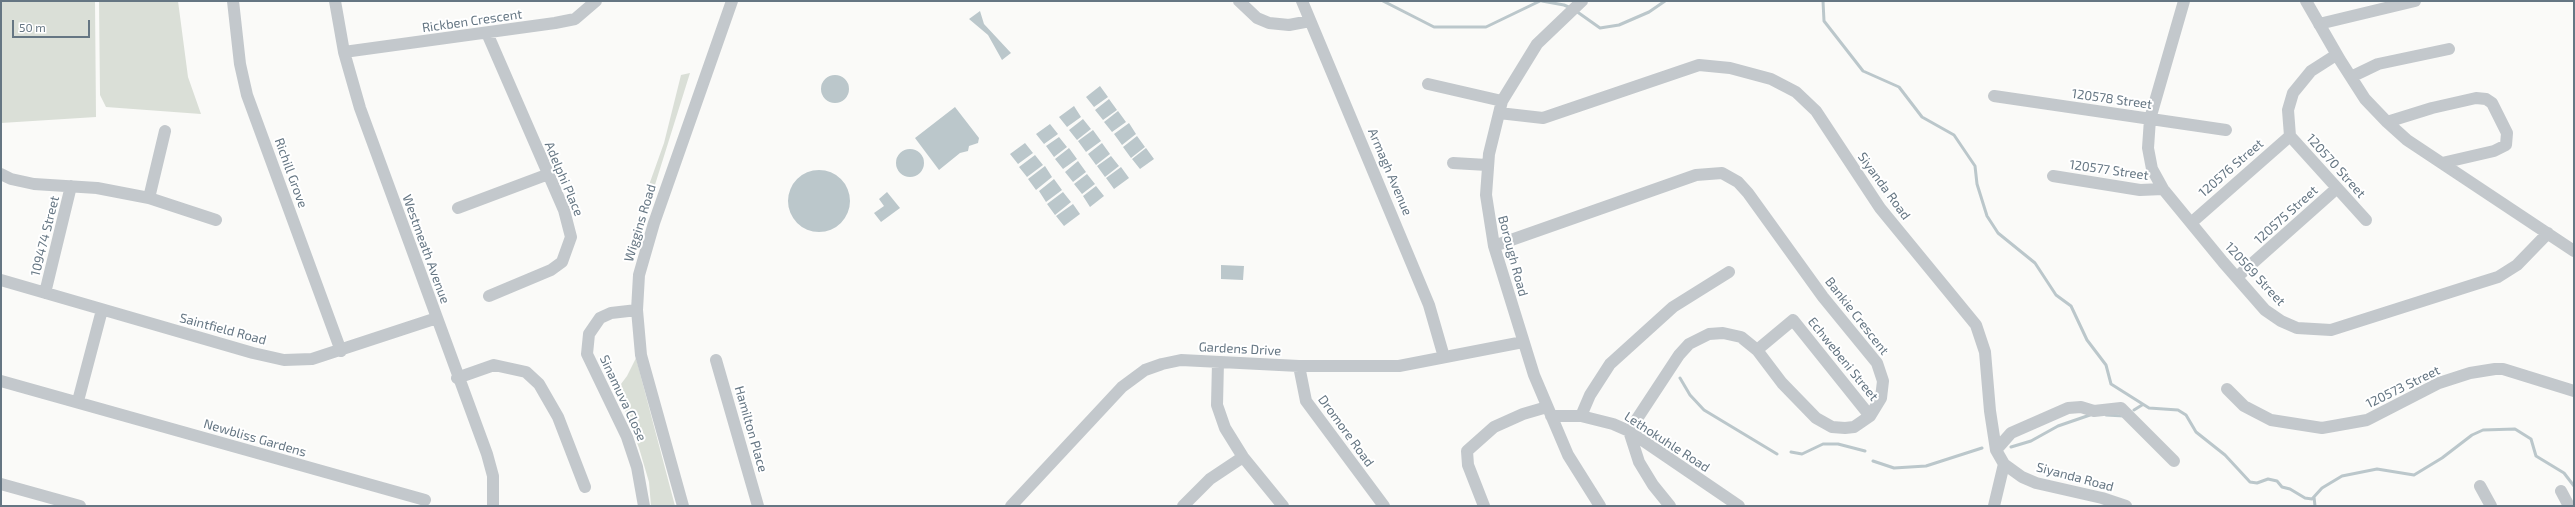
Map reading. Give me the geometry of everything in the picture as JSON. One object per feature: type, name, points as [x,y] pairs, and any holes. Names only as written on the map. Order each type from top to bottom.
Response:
[{"type":"street","name":"Richill Grove","points":[[232,1],[240,64],[247,95],[341,351]]},
{"type":"street","name":"Westmeath Avenue","points":[[335,1],[344,52],[379,164],[437,318],[457,378],[487,454],[493,476],[495,505]]},
{"type":"street","name":"Rickben Crescent","points":[[344,52],[487,33],[575,19],[596,1]]},
{"type":"street","name":"Wiggins Road","points":[[683,506],[641,355],[637,310],[639,276],[645,249],[732,1]]},
{"type":"street","points":[[1238,1],[1257,18],[1269,23],[1289,25],[1310,20]]},
{"type":"street","name":"Armagh Avenue","points":[[1302,1],[1429,305],[1444,357]]},
{"type":"street","name":"Borough Road","points":[[1582,1],[1563,17],[1537,44],[1502,101],[1487,165],[1486,195],[1494,246],[1523,342],[1549,412],[1568,455],[1600,506]]},
{"type":"street","name":"120569 Street","points":[[2184,1],[2150,119],[2150,159],[2163,189],[2265,310],[2281,321],[2297,328],[2331,330],[2498,277],[2517,265],[2548,233]]},
{"type":"street","points":[[2306,1],[2336,54],[2365,99],[2387,122],[2407,140],[2574,250]]},
{"type":"street","points":[[2319,24],[2330,20],[2415,1]]},
{"type":"street","name":"Adelphi Place","points":[[487,33],[546,175],[569,225],[571,236],[562,262],[551,270],[489,296]]},
{"type":"street","points":[[2351,76],[2378,64],[2449,49]]},
{"type":"street","name":"120570 Street","points":[[2336,54],[2311,71],[2293,93],[2288,110],[2290,136],[2336,189],[2366,220]]},
{"type":"street","name":"Siyanda Road","points":[[1498,113],[1543,118],[1699,65],[1730,68],[1771,80],[1796,92],[1809,103],[1824,122],[1880,208],[1976,325],[1985,352],[1990,411],[1996,450],[2004,464],[2022,477],[2036,482],[2102,498],[2126,506]]},
{"type":"street","points":[[1428,84],[1502,101]]},
{"type":"street","name":"120578 Street","points":[[1994,96],[2226,130]]},
{"type":"street","points":[[2387,122],[2432,108],[2476,98],[2486,99],[2492,103],[2507,134],[2506,145],[2494,151],[2442,163]]},
{"type":"street","points":[[149,198],[165,131]]},
{"type":"street","name":"120576 Street","points":[[2191,223],[2290,136]]},
{"type":"street","points":[[1453,162],[1487,165]]},
{"type":"street","name":"109474 Street","points":[[1,174],[11,179],[34,184],[71,186],[149,198],[216,220]]},
{"type":"street","points":[[458,208],[546,175]]},
{"type":"street","name":"Bankie Crescent","points":[[1494,246],[1696,175],[1725,175],[1738,182],[1748,193],[1814,284],[1877,363],[1882,376],[1883,390],[1870,416],[1854,427],[1845,428],[1823,423],[1802,404],[1757,350],[1741,338],[1732,334],[1709,334],[1698,338],[1679,355],[1629,431]]},
{"type":"street","name":"120577 Street","points":[[2052,176],[2140,190],[2163,189]]},
{"type":"street","name":"109474 Street","points":[[45,293],[71,186]]},
{"type":"street","name":"120575 Street","points":[[2237,277],[2336,189]]},
{"type":"street","points":[[1581,416],[1590,395],[1610,364],[1672,307],[1729,272]]},
{"type":"street","name":"Saintfield Road","points":[[1,280],[253,353],[284,360],[312,359],[341,351],[437,318]]},
{"type":"street","points":[[78,401],[102,310]]},
{"type":"street","name":"Sinamuva Close","points":[[637,310],[611,313],[600,318],[589,334],[587,354],[627,437],[637,467],[644,506]]},
{"type":"street","name":"Echwebeni Street","points":[[1757,350],[1793,320],[1870,416]]},
{"type":"street","name":"Gardens Drive","points":[[1011,506],[1122,387],[1145,370],[1162,364],[1181,360],[1299,366],[1399,366],[1523,342]]},
{"type":"street","name":"Hamilton Place","points":[[716,360],[758,506]]},
{"type":"street","points":[[1218,362],[1219,410],[1225,428],[1243,457],[1283,506]]},
{"type":"street","points":[[457,378],[494,365],[526,372],[539,384],[558,417],[585,487]]},
{"type":"street","name":"Dromore Road","points":[[1299,366],[1306,401],[1384,506]]},
{"type":"street","name":"120573 Street","points":[[2228,389],[2244,406],[2271,420],[2322,428],[2367,420],[2439,383],[2470,372],[2495,368],[2574,390]]},
{"type":"street","name":"Newbliss Gardens","points":[[1,380],[425,500]]},
{"type":"street","points":[[1996,450],[2010,433],[2068,408],[2081,407],[2094,411],[2121,408],[2174,461]]},
{"type":"street","name":"Lethokuhle Road","points":[[1484,506],[1466,459],[1469,447],[1494,427],[1523,414],[1549,412],[1581,416],[1613,424],[1629,431],[1739,506]]},
{"type":"street","points":[[1629,431],[1639,462],[1653,485],[1670,506]]},
{"type":"street","points":[[1183,506],[1210,479],[1243,457]]},
{"type":"street","points":[[1994,506],[2004,464]]},
{"type":"street","points":[[1,484],[80,506]]},
{"type":"street","points":[[2480,486],[2491,506]]},
{"type":"street","points":[[2561,491],[2569,506]]},
{"type":"shaded area","points":[[1,1],[95,1],[96,117],[1,123]]},
{"type":"shaded area","points":[[99,1],[178,1],[188,77],[201,114],[106,107],[100,95]]},
{"type":"shaded area","points":[[980,11],[984,24],[1011,53],[1002,60],[988,35],[969,19]]},
{"type":"shaded area","points":[[690,73],[654,188],[639,213],[664,143],[681,75]]},
{"type":"shaded area","points":[[835,75],[845,79],[849,89],[845,99],[835,103],[825,99],[821,89],[825,79]]},
{"type":"shaded area","points":[[1100,86],[1108,97],[1094,107],[1086,97]]},
{"type":"shaded area","points":[[1109,99],[1117,110],[1103,120],[1095,110]]},
{"type":"shaded area","points":[[1074,106],[1081,117],[1067,127],[1059,117]]},
{"type":"shaded area","points":[[955,107],[979,138],[978,143],[969,146],[968,151],[960,153],[939,170],[915,138]]},
{"type":"shaded area","points":[[1118,111],[1126,122],[1112,132],[1104,122]]},
{"type":"shaded area","points":[[1083,119],[1091,129],[1077,140],[1069,130]]},
{"type":"shaded area","points":[[1129,123],[1136,134],[1122,145],[1114,134]]},
{"type":"shaded area","points":[[1050,124],[1058,134],[1044,144],[1036,134]]},
{"type":"shaded area","points":[[1093,130],[1101,141],[1086,152],[1078,141]]},
{"type":"shaded area","points":[[1137,136],[1145,147],[1131,158],[1123,147]]},
{"type":"shaded area","points":[[1059,137],[1067,147],[1054,157],[1046,146]]},
{"type":"shaded area","points":[[1025,143],[1033,153],[1018,164],[1010,154]]},
{"type":"shaded area","points":[[1102,143],[1110,154],[1096,165],[1088,154]]},
{"type":"shaded area","points":[[1069,148],[1077,159],[1063,169],[1055,159]]},
{"type":"shaded area","points":[[1146,148],[1154,159],[1140,169],[1132,159]]},
{"type":"shaded area","points":[[910,149],[920,153],[924,163],[920,173],[910,177],[900,173],[896,163],[900,153]]},
{"type":"shaded area","points":[[1035,155],[1043,165],[1027,177],[1019,167]]},
{"type":"shaded area","points":[[1111,156],[1119,166],[1105,177],[1097,166]]},
{"type":"shaded area","points":[[1078,161],[1086,172],[1073,182],[1065,172]]},
{"type":"shaded area","points":[[1045,166],[1052,177],[1036,190],[1028,179]]},
{"type":"shaded area","points":[[1121,167],[1129,178],[1114,189],[1106,178]]},
{"type":"shaded area","points":[[819,170],[836,175],[841,179],[845,184],[850,201],[845,218],[841,223],[836,227],[819,232],[802,227],[797,223],[793,218],[788,201],[793,184],[797,179],[802,175]]},
{"type":"shaded area","points":[[1087,174],[1095,184],[1082,194],[1074,184]]},
{"type":"shaded area","points":[[1054,179],[1062,190],[1046,202],[1039,191]]},
{"type":"shaded area","points":[[1096,186],[1104,196],[1090,207],[1083,196]]},
{"type":"shaded area","points":[[887,192],[900,208],[881,222],[874,213],[884,206],[879,199]]},
{"type":"shaded area","points":[[1063,192],[1071,202],[1055,215],[1047,204]]},
{"type":"shaded area","points":[[1073,204],[1080,214],[1064,226],[1056,216]]},
{"type":"shaded area","points":[[1221,265],[1244,266],[1243,280],[1221,279]]},
{"type":"shaded area","points":[[636,358],[675,506],[651,506],[649,482],[639,448],[624,408],[615,392],[627,376]]},
{"type":"waterway","points":[[1383,1],[1434,27],[1486,27],[1540,1]]},
{"type":"waterway","points":[[1542,1],[1564,5],[1571,8]]},
{"type":"waterway","points":[[1576,11],[1600,28],[1619,25],[1649,12],[1665,1]]},
{"type":"waterway","points":[[1823,1],[1824,21],[1863,71],[1899,87],[1922,117],[1954,135],[1975,166],[1977,184],[1987,216],[1998,233],[2035,263],[2056,295],[2071,306],[2087,340],[2106,365],[2111,384],[2149,408],[2178,410],[2186,415],[2196,432],[2225,455],[2250,482],[2257,483],[2268,479],[2277,481],[2282,487],[2290,489],[2305,498],[2312,499],[2322,488],[2342,476],[2377,469],[2414,475],[2442,458],[2472,435],[2483,430],[2515,429],[2531,439],[2536,456],[2564,473],[2574,486]]},
{"type":"waterway","points":[[1680,378],[1690,395],[1704,410],[1777,454]]},
{"type":"waterway","points":[[2134,410],[2142,405]]},
{"type":"waterway","points":[[2011,447],[2031,441],[2058,426],[2090,415]]},
{"type":"waterway","points":[[2106,415],[2124,416]]},
{"type":"waterway","points":[[1791,452],[1802,454],[1823,444],[1838,444],[1865,451]]},
{"type":"waterway","points":[[1873,461],[1894,468],[1926,466],[1982,448]]},
{"type":"waterway","points":[[2314,497],[2315,506]]}]
